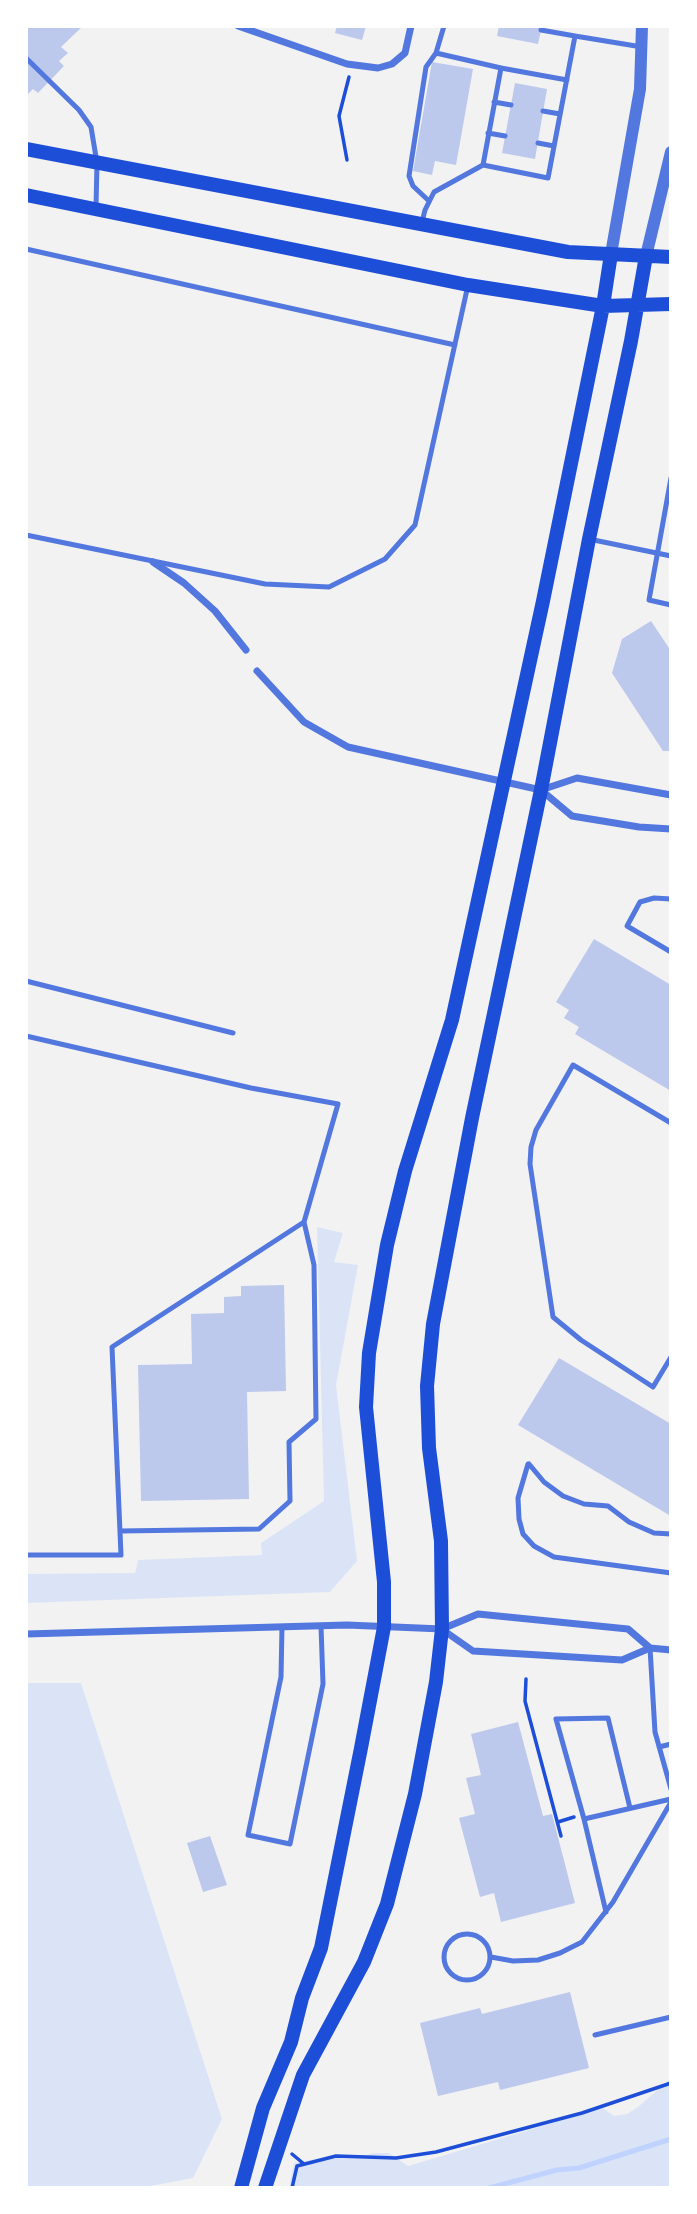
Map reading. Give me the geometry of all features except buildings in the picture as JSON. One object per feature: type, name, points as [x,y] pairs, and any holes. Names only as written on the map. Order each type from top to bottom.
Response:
[{"type":"main road","points":[[26,149],[568,251],[671,257]]},
{"type":"main road","points":[[26,195],[468,285],[603,306],[671,304]]},
{"type":"main road","points":[[241,2188],[263,2108],[291,2042],[302,1998],[321,1948],[384,1627],[384,1582],[366,1407],[369,1353],[387,1245],[405,1171],[452,1020],[502,782],[544,601],[611,254]]},
{"type":"main road","points":[[265,2187],[303,2076],[364,1962],[387,1904],[415,1794],[436,1682],[442,1629],[441,1541],[427,1411],[433,1324],[646,256]]},
{"type":"street","points":[[238,26],[352,65],[378,68],[392,64],[405,53],[411,26]]},
{"type":"street","points":[[611,254],[640,89],[642,26]]},
{"type":"street","points":[[646,256],[671,152]]},
{"type":"street","points":[[153,562],[184,583],[215,611],[246,650]]},
{"type":"street","points":[[257,671],[260,678],[304,722],[348,747],[541,790],[572,816],[639,827],[671,829]]},
{"type":"street","points":[[541,790],[576,778],[671,795]]},
{"type":"street","points":[[26,1634],[321,1626],[442,1629],[478,1614],[628,1629],[650,1648]]},
{"type":"street","points":[[442,1629],[473,1651],[622,1660],[650,1648],[671,1650]]},
{"type":"lane","points":[[429,201],[413,186],[409,176],[426,67],[436,53],[444,26]]},
{"type":"lane","points":[[541,30],[642,47]]},
{"type":"lane","points":[[422,225],[433,192],[483,165],[548,178],[575,36]]},
{"type":"lane","points":[[436,53],[567,80]]},
{"type":"lane","points":[[26,58],[79,110],[91,127],[97,163],[96,210]]},
{"type":"lane","points":[[483,165],[501,68]]},
{"type":"lane","points":[[494,102],[511,105]]},
{"type":"lane","points":[[543,111],[560,114]]},
{"type":"lane","points":[[488,133],[505,136]]},
{"type":"lane","points":[[538,142],[554,146]]},
{"type":"lane","points":[[26,249],[456,345]]},
{"type":"lane","points":[[26,536],[265,584],[329,587],[385,559],[415,525],[468,285]]},
{"type":"lane","points":[[671,478],[649,600],[671,605]]},
{"type":"lane","points":[[589,539],[671,556]]},
{"type":"lane","points":[[671,899],[654,898],[640,902],[627,926],[671,952]]},
{"type":"lane","points":[[26,981],[233,1033]]},
{"type":"lane","points":[[26,1036],[338,1104],[304,1222],[314,1265],[316,1419],[289,1442],[290,1501],[258,1529],[120,1531]]},
{"type":"lane","points":[[671,1123],[573,1065],[536,1130],[530,1164],[553,1317],[581,1340],[653,1387],[671,1357]]},
{"type":"lane","points":[[26,1555],[121,1555],[112,1347],[304,1222]]},
{"type":"lane","points":[[671,1534],[654,1533],[629,1522],[608,1506],[584,1504],[563,1496],[544,1482],[528,1464],[518,1498],[519,1519],[523,1534],[534,1546],[554,1557],[671,1573]]},
{"type":"lane","points":[[282,1627],[281,1677],[248,1835],[290,1843],[323,1684],[321,1626]]},
{"type":"lane","points":[[650,1648],[655,1732],[671,1789]]},
{"type":"lane","points":[[606,1912],[556,1719],[608,1718],[630,1808]]},
{"type":"lane","points":[[659,1747],[671,1744]]},
{"type":"lane","points":[[584,1819],[671,1801]]},
{"type":"lane","points":[[491,1957],[513,1961],[538,1960],[561,1953],[582,1942],[606,1912],[671,1801]]},
{"type":"lane","points":[[460,1934],[477,1935],[484,1940],[491,1957],[489,1966],[475,1979],[457,1978],[444,1964],[446,1945],[460,1934]]},
{"type":"lane","points":[[595,2035],[671,2017]]},
{"type":"path","points":[[347,160],[339,116],[352,65]]},
{"type":"path","points":[[526,1679],[525,1701],[561,1836]]},
{"type":"path","points":[[292,2186],[298,2166],[304,2164],[336,2156],[396,2158],[436,2152],[582,2113],[671,2083]]},
{"type":"shaded area","points":[[317,1227],[343,1233],[334,1262],[358,1265],[336,1385],[357,1561],[330,1592],[26,1603],[26,1574],[135,1573],[138,1560],[262,1555],[261,1543],[324,1501]]},
{"type":"shaded area","points":[[26,1683],[81,1683],[222,2119],[193,2178],[140,2188],[26,2188]]},
{"type":"shaded area","points":[[671,2078],[671,2188],[289,2188],[294,2163],[333,2156],[358,2158],[373,2153],[389,2153],[408,2166],[603,2108],[614,2116],[627,2114]]},
{"type":"waterway","points":[[489,2188],[557,2170],[579,2168],[671,2139]]}]
